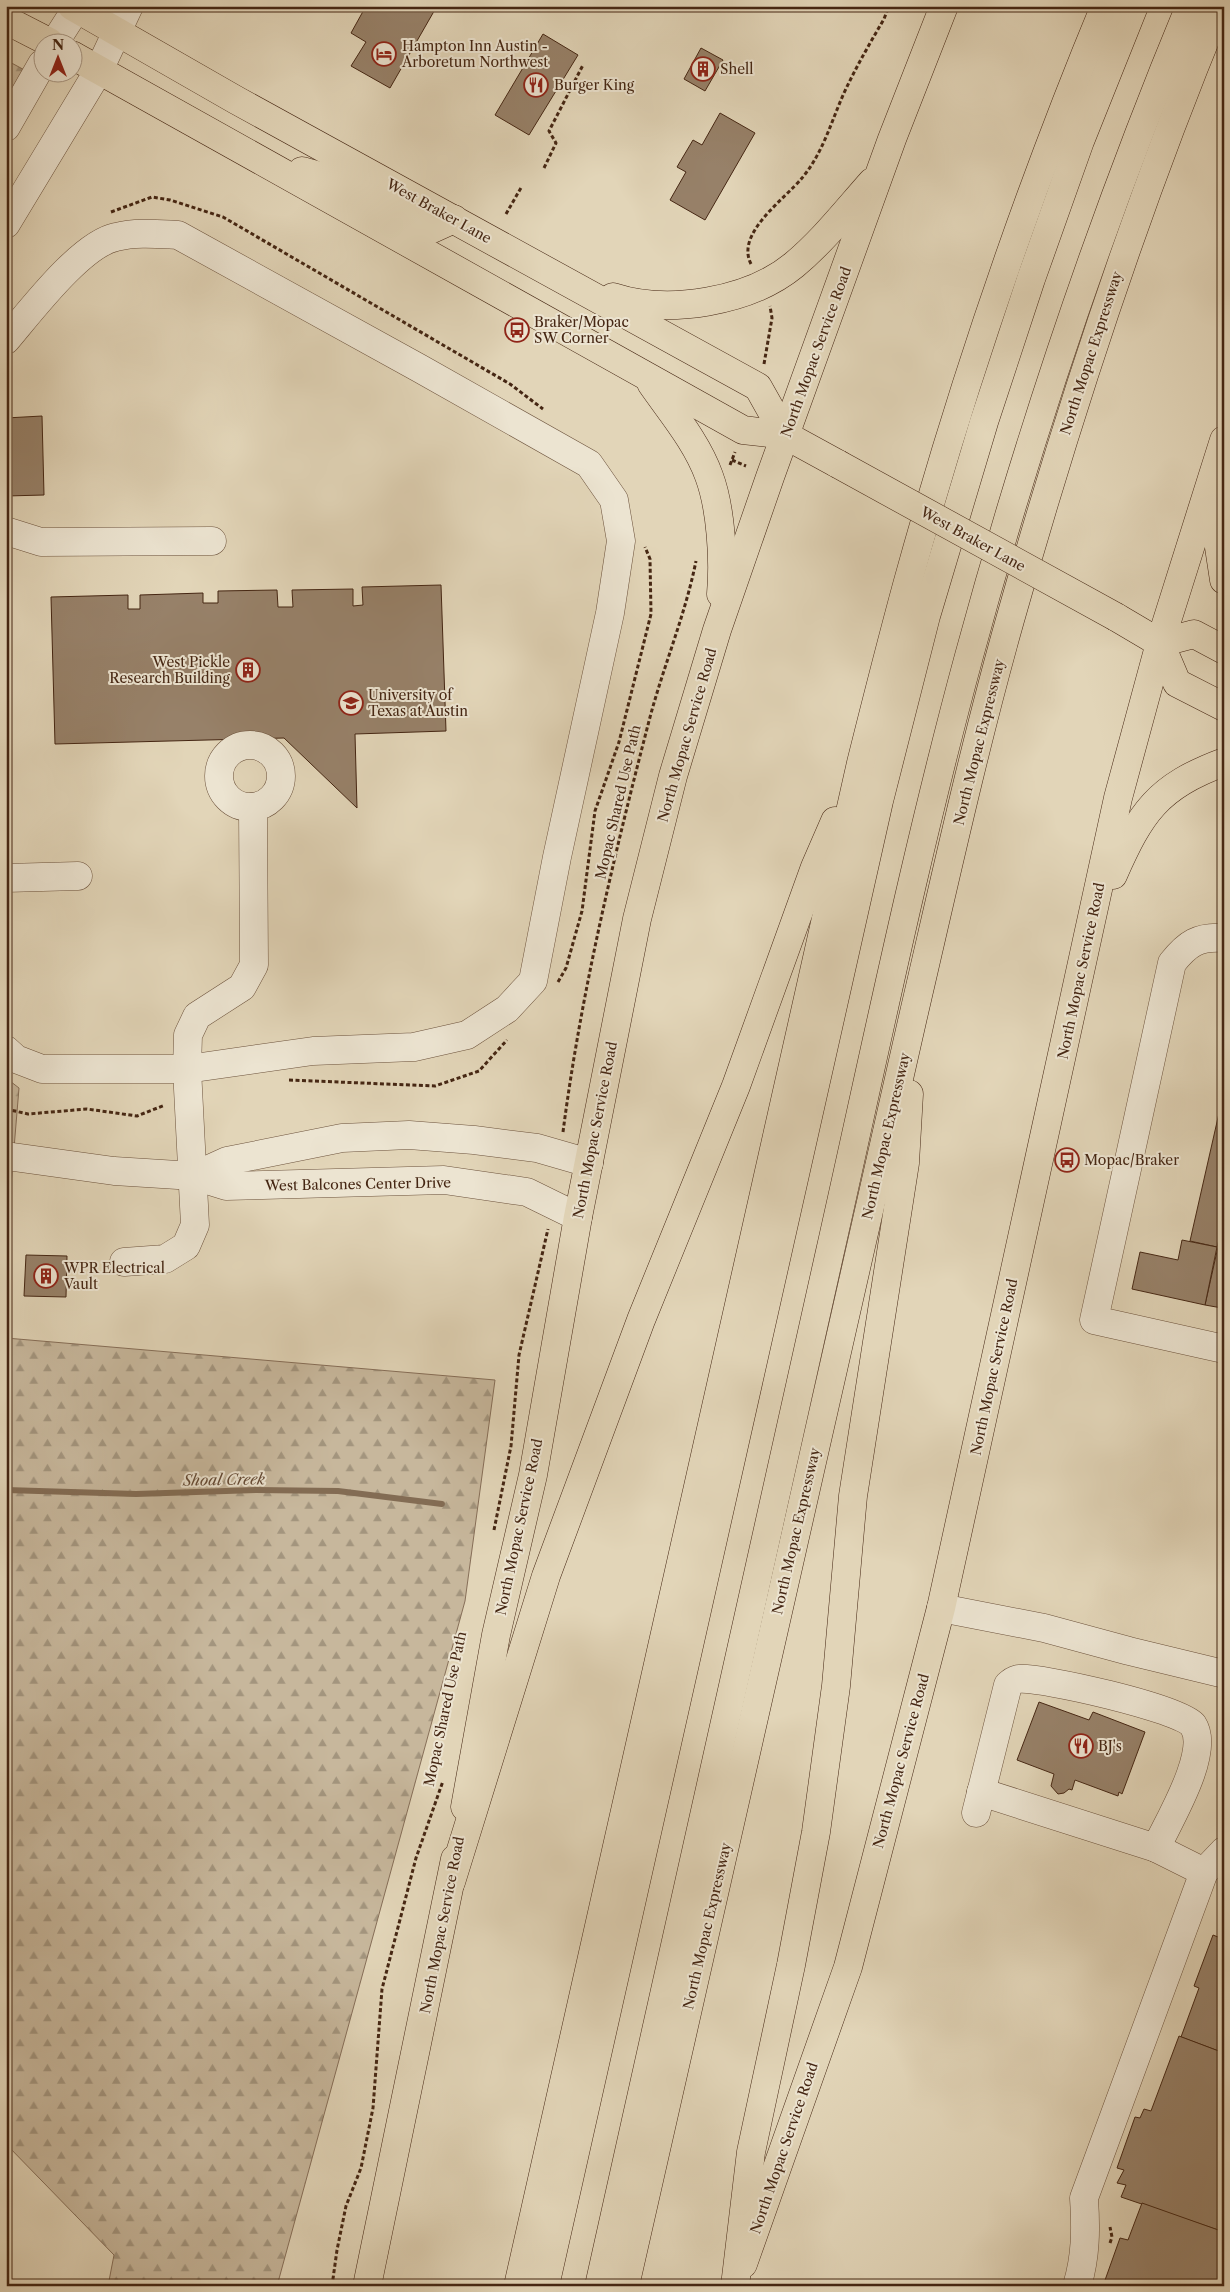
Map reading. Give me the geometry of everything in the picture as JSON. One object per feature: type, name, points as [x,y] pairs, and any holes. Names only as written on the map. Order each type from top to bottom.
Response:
[{"type":"main road","name":"North Mopac Service Road","points":[[367,2286],[451,1882],[496,1635],[533,1474],[578,1217],[637,919],[673,776],[717,630],[785,436],[892,139],[944,6]]},
{"type":"main road","points":[[518,2286],[861,763],[907,585],[956,421],[1004,274],[1105,6]]},
{"type":"main road","points":[[545,2286],[879,801],[926,616],[984,422],[1031,279],[1080,142],[1134,6]]},
{"type":"main road","points":[[599,2286],[929,810],[967,664],[1027,454],[1083,283],[1126,166],[1190,6]]},
{"type":"main road","name":"North Mopac Expressway","points":[[626,2286],[913,1017],[958,824],[1010,621],[1060,448],[1109,296],[1149,182],[1219,6]]},
{"type":"main road","name":"West Braker Lane","points":[[76,7],[116,32],[758,387],[785,436]]},
{"type":"main road","points":[[6,20],[32,33]]},
{"type":"main road","name":"West Braker Lane","points":[[82,61],[742,430],[785,436],[821,454],[1160,642]]},
{"type":"main road","points":[[278,170],[300,170],[337,181],[381,204],[416,227],[432,229],[454,219]]},
{"type":"main road","points":[[576,286],[632,303],[674,306],[715,300],[760,284],[793,266],[826,234],[882,170]]},
{"type":"main road","points":[[647,377],[693,444],[710,476],[716,500],[723,566],[717,630]]},
{"type":"main road","name":"North Mopac Service Road","points":[[735,2286],[848,1967],[942,1608],[1118,798],[1160,642],[1221,448]]},
{"type":"main road","points":[[1221,448],[1218,534],[1224,580]]},
{"type":"main road","points":[[1224,650],[1194,634],[1160,642],[1177,683],[1224,707]]},
{"type":"main road","points":[[1092,922],[1123,852],[1142,816],[1168,790],[1204,770],[1224,762]]},
{"type":"main road","points":[[451,1882],[546,1576],[641,1320],[736,1086],[815,867],[861,763]]},
{"type":"main road","points":[[735,2286],[751,2152],[791,1965],[816,1832],[836,1686],[853,1496],[905,1163],[913,1017]]},
{"type":"street","points":[[6,224],[99,70],[129,6]]},
{"type":"street","points":[[61,32],[76,7]]},
{"type":"street","points":[[6,127],[32,82]]},
{"type":"street","points":[[6,340],[88,250],[115,237],[142,234],[178,235],[589,464],[614,500],[621,541],[610,613],[557,857],[533,981],[507,1009],[467,1035],[414,1047],[313,1051],[188,1079],[42,1069],[16,1059],[6,1050]]},
{"type":"street","points":[[6,531],[41,542],[212,541]]},
{"type":"street","points":[[124,1262],[165,1259],[186,1246],[195,1225],[188,1079],[188,1035],[197,1016],[242,987],[254,965],[253,807]]},
{"type":"street","points":[[6,878],[78,876]]},
{"type":"street","points":[[1224,938],[1213,937],[1186,945],[1172,963],[1094,1320],[1224,1349]]},
{"type":"street","name":"West Balcones Center Drive","points":[[194,1176],[227,1161],[342,1138],[408,1135],[474,1140],[536,1148],[589,1163]]},
{"type":"street","points":[[339,1183],[334,1165],[333,1150],[342,1138]]},
{"type":"street","name":"West Balcones Center Drive","points":[[6,1156],[114,1171],[194,1176],[226,1186],[444,1180],[527,1192],[578,1217]]},
{"type":"street","points":[[942,1608],[1044,1628],[1224,1674]]},
{"type":"street","points":[[1156,1848],[1189,1779],[1197,1753],[1198,1738],[1193,1724],[1171,1712],[1125,1698],[1039,1681],[1020,1679],[1008,1685],[979,1802],[1156,1848],[1204,1872]]},
{"type":"street","points":[[1077,2286],[1083,2264],[1086,2237],[1084,2198],[1204,1872],[1224,1850]]},
{"type":"path","points":[[753,270],[747,257],[748,242],[758,224],[813,163],[844,93],[884,19],[889,6]]},
{"type":"path","points":[[544,168],[556,143],[549,131],[583,66]]},
{"type":"path","points":[[506,214],[522,186]]},
{"type":"path","points":[[105,215],[152,197],[170,200],[222,217],[510,384],[547,413]]},
{"type":"path","points":[[763,371],[772,318],[769,302]]},
{"type":"path","points":[[732,460],[746,466]]},
{"type":"path","points":[[566,968],[582,911],[595,811],[619,742],[651,614],[650,559],[644,542]]},
{"type":"path","name":"Mopac Shared Use Path","points":[[562,1141],[576,1044],[599,928],[649,720],[682,617],[697,559]]},
{"type":"path","points":[[6,1109],[28,1114],[87,1109],[137,1116],[163,1106],[188,1079]]},
{"type":"path","points":[[494,1531],[511,1446],[520,1355],[550,1221]]},
{"type":"path","name":"Mopac Shared Use Path","points":[[332,2286],[346,2206],[360,2168],[369,2131],[374,2098],[382,1989],[416,1858],[446,1773]]},
{"type":"green space","points":[[6,60],[30,73],[6,146]]},
{"type":"green space","points":[[6,1078],[19,1088],[6,1245]]},
{"type":"green space","points":[[6,1338],[495,1380],[465,1601],[277,2286],[108,2286],[114,2255],[6,2144]]},
{"type":"building","name":"Hampton Inn Austin - Arboretum Northwest","points":[[366,6],[437,6],[390,88],[351,66],[366,42],[351,33]]},
{"type":"building","name":"Burger King","points":[[543,34],[578,55],[529,135],[495,115]]},
{"type":"building","name":"Shell","points":[[701,48],[723,60],[705,91],[684,79]]},
{"type":"building","name":"Shell","points":[[720,113],[755,133],[705,220],[670,200],[686,172],[677,167],[693,140],[702,145]]},
{"type":"building","points":[[42,416],[44,495],[6,496],[6,418]]},
{"type":"building","name":"West Pickle Research Building","points":[[441,585],[446,731],[355,734],[357,808],[284,738],[55,744],[51,597],[128,595],[128,609],[140,609],[140,595],[203,593],[203,603],[218,603],[218,591],[277,590],[278,607],[293,607],[292,590],[353,589],[353,606],[363,605],[362,587]]},
{"type":"building","points":[[1224,1091],[1224,1220],[1217,1247],[1190,1241]]},
{"type":"building","points":[[1224,1220],[1224,1323],[1219,1321],[1222,1308],[1205,1305]]},
{"type":"building","points":[[1182,1240],[1217,1247],[1205,1305],[1132,1289],[1140,1252],[1178,1260]]},
{"type":"building","name":"WPR Electrical Vault","points":[[26,1255],[67,1256],[66,1297],[24,1296]]},
{"type":"building","name":"BJ's","points":[[1039,1702],[1089,1720],[1093,1712],[1145,1732],[1122,1794],[1119,1792],[1118,1796],[1075,1780],[1072,1790],[1069,1789],[1064,1793],[1058,1794],[1051,1786],[1054,1774],[1017,1760]]},
{"type":"building","points":[[1224,1920],[1224,2053],[1181,2037],[1199,1988],[1194,1986],[1213,1935],[1218,1937]]},
{"type":"building","points":[[1179,2036],[1224,2053],[1224,2232],[1121,2197],[1126,2185],[1117,2183],[1124,2170],[1117,2168],[1135,2117],[1140,2118],[1144,2109],[1151,2111]]},
{"type":"building","points":[[1142,2203],[1224,2232],[1224,2286],[1110,2286],[1104,2283],[1120,2238],[1128,2240]]},
{"type":"building","points":[[6,2226],[11,2227],[6,2251]]},
{"type":"waterway","name":"Shoal Creek","points":[[6,1490],[136,1494],[256,1490],[338,1491],[442,1504]]},
{"type":"place","name":"Hampton Inn Austin - Arboretum Northwest","points":[[384,54]]},
{"type":"place","name":"Shell","points":[[703,69]]},
{"type":"place","name":"Burger King","points":[[536,85]]},
{"type":"place","name":"Braker/Mopac SW Corner","points":[[517,330]]},
{"type":"place","name":"West Pickle Research Building","points":[[248,670]]},
{"type":"place","name":"University of Texas at Austin","points":[[351,703]]},
{"type":"place","name":"Mopac/Braker","points":[[1067,1160]]},
{"type":"place","name":"WPR Electrical Vault","points":[[46,1276]]},
{"type":"place","name":"BJ's","points":[[1081,1746]]}]
